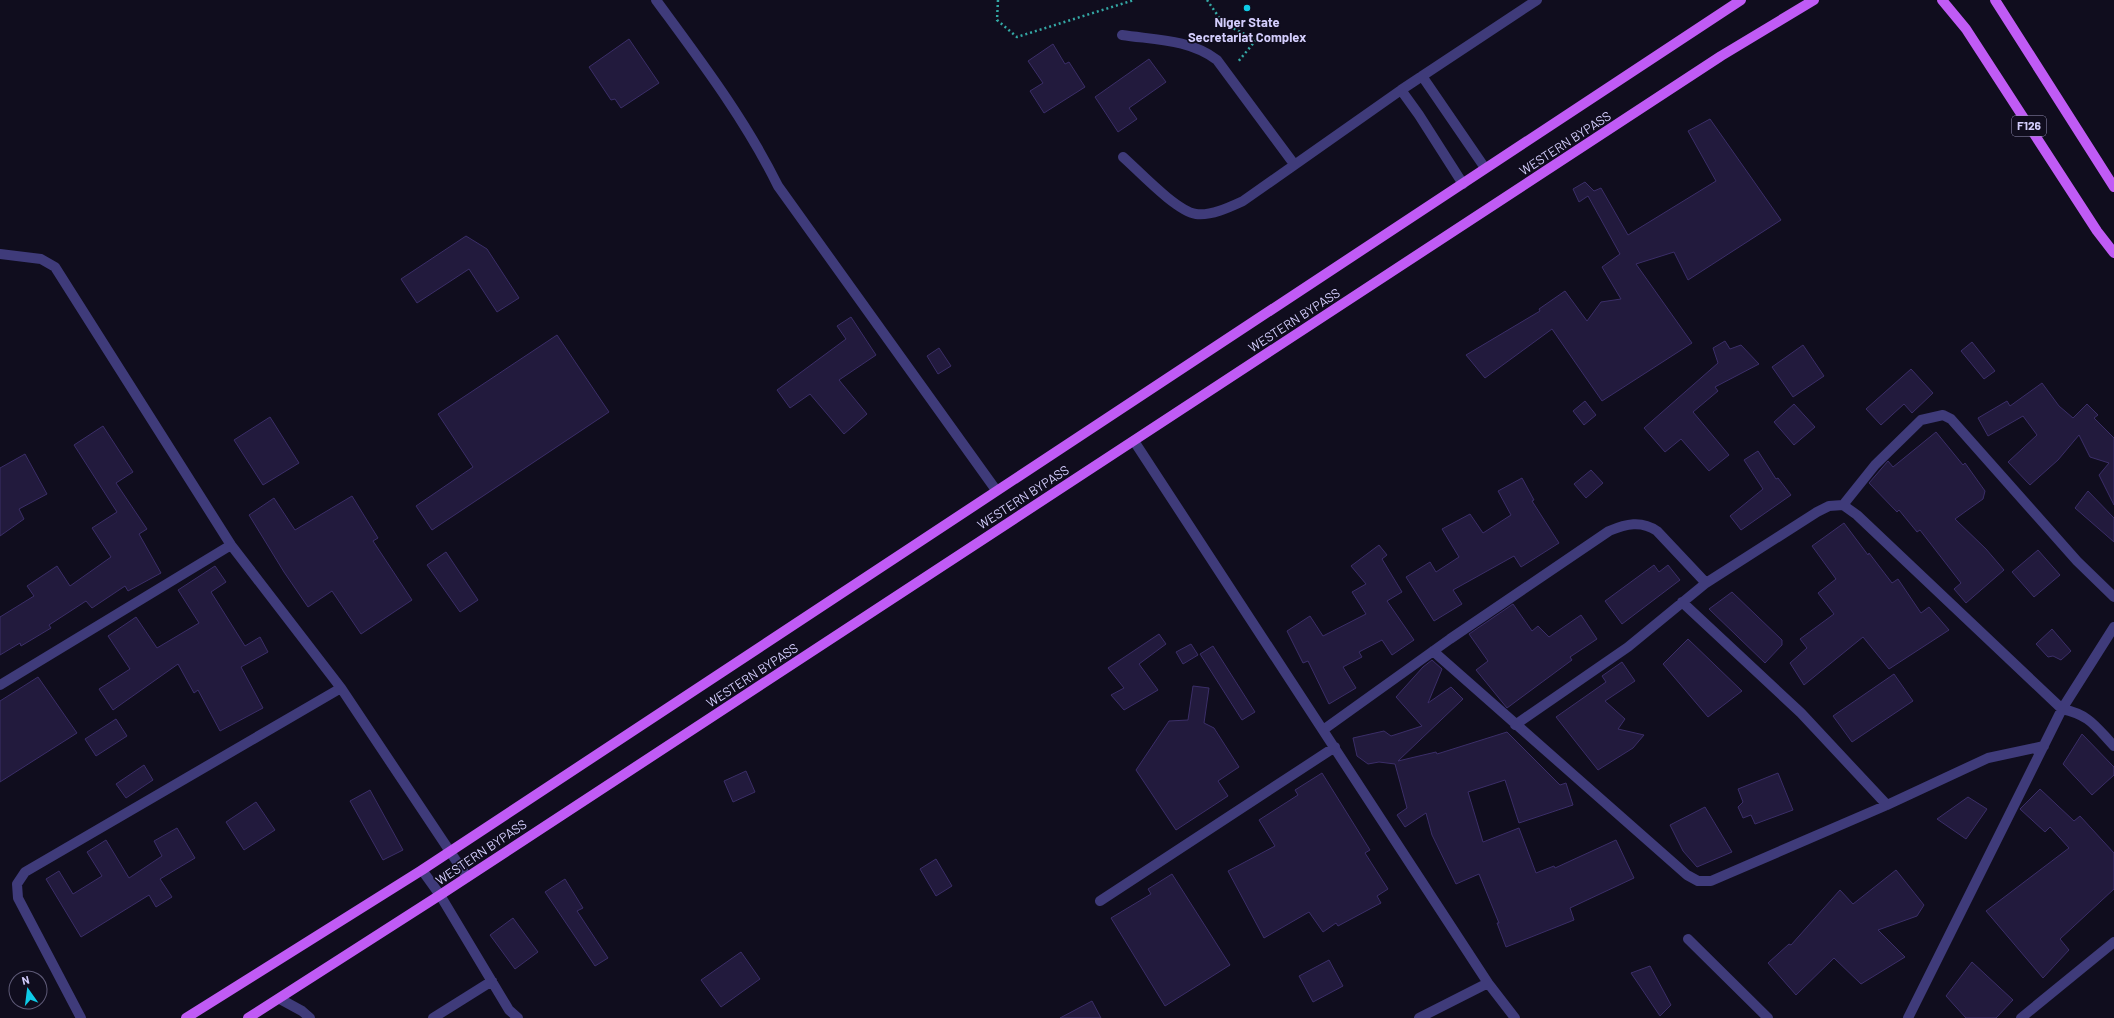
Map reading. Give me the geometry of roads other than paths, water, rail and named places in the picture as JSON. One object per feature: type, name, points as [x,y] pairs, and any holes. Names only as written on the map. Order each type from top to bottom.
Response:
[{"type":"main road","name":"WESTERN BYPASS","points":[[186,1018],[422,870],[1741,0]]},
{"type":"main road","name":"WESTERN BYPASS","points":[[248,1018],[280,999],[440,895],[1714,61],[1814,0]]},
{"type":"main road","name":"F126","points":[[1942,0],[1966,29],[2097,231],[2114,253]]},
{"type":"main road","name":"F126","points":[[1995,0],[2114,187]]},
{"type":"street","points":[[656,0],[715,79],[778,186],[996,490]]},
{"type":"street","points":[[1123,157],[1181,209],[1196,214],[1213,212],[1243,201],[1401,90],[1537,0]]},
{"type":"street","points":[[1122,35],[1189,44],[1204,50],[1216,60],[1294,164]]},
{"type":"street","points":[[1422,76],[1485,168]]},
{"type":"street","points":[[1401,90],[1419,115],[1463,184]]},
{"type":"street","points":[[0,254],[41,259],[55,267],[231,545],[341,688],[466,877]]},
{"type":"street","points":[[1842,505],[1854,488],[1875,465],[1921,420],[1943,415],[1951,419],[2076,561],[2114,597]]},
{"type":"street","points":[[1134,440],[1488,983],[1515,1018]]},
{"type":"street","points":[[1515,725],[1628,647],[1706,583],[1817,512],[1829,506],[1842,505],[1857,515],[2062,709],[2078,713],[2088,718],[2114,746]]},
{"type":"street","points":[[1323,730],[1433,651],[1603,535],[1624,525],[1648,525],[1657,531],[1706,583]]},
{"type":"street","points":[[0,685],[231,545]]},
{"type":"street","points":[[1682,602],[1801,713],[1887,805]]},
{"type":"street","points":[[1908,1018],[2062,709],[2114,627]]},
{"type":"street","points":[[1433,651],[1515,725],[1687,875],[1698,881],[1711,880],[1887,805],[1988,758],[2044,746]]},
{"type":"street","points":[[81,1018],[18,898],[18,884],[25,872],[341,688]]},
{"type":"street","points":[[1100,901],[1335,747]]},
{"type":"street","points":[[422,870],[440,895],[509,1010],[518,1018]]},
{"type":"street","points":[[1688,939],[1765,1017]]},
{"type":"street","points":[[2021,1018],[2114,942]]},
{"type":"street","points":[[433,1018],[492,981]]},
{"type":"street","points":[[1419,1018],[1488,983]]},
{"type":"street","points":[[280,999],[302,1011],[310,1018]]},
{"type":"place","name":"Niger State Secretariat Complex","points":[[1247,8]]}]
